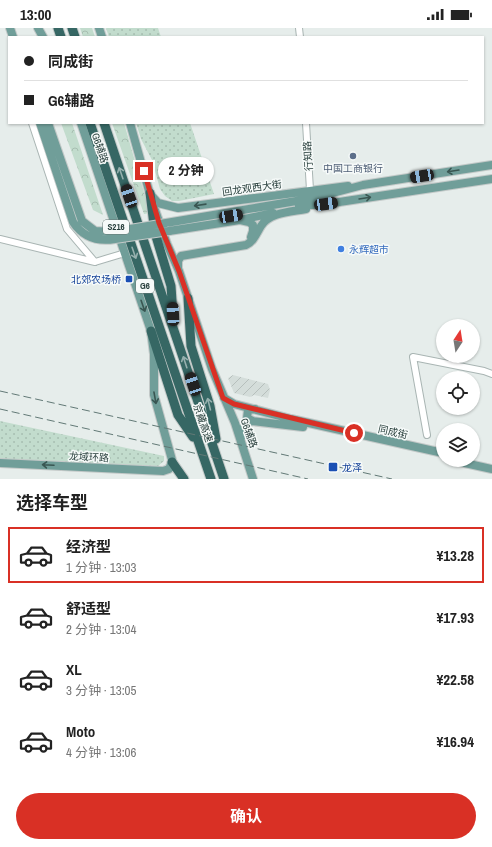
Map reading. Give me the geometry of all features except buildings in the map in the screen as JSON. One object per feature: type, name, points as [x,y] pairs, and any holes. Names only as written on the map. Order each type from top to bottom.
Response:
[{"type":"highway","name":"京藏高速","points":[[90,124],[210,479]]},
{"type":"highway","name":"京藏高速","points":[[104,124],[223,475]]},
{"type":"highway","points":[[150,193],[155,233],[171,286],[174,327]]},
{"type":"highway","points":[[188,298],[191,346],[210,406],[223,475]]},
{"type":"highway","points":[[152,331],[178,415],[200,448]]},
{"type":"highway","points":[[172,462],[184,479]]},
{"type":"main road","points":[[40,124],[73,222],[81,232],[89,237],[102,240],[114,235]]},
{"type":"main road","points":[[44,124],[79,224],[86,232],[94,235],[114,235],[294,206],[322,204]]},
{"type":"main road","points":[[48,124],[82,222],[95,231],[114,235]]},
{"type":"main road","name":"G6辅路","points":[[80,124],[152,331],[154,354],[154,395],[172,462],[179,479]]},
{"type":"main road","name":"G6辅路","points":[[130,124],[150,193],[167,244],[179,271],[223,398],[241,441],[253,479]]},
{"type":"main road","name":"回龙观西大街","points":[[150,193],[158,203],[178,208],[310,190],[363,185],[492,165]]},
{"type":"main road","points":[[168,227],[240,220],[322,204],[492,179]]},
{"type":"main road","name":"回龙观西大街","points":[[168,227],[308,200],[363,185]]},
{"type":"main road","points":[[179,271],[178,261],[181,256],[246,245],[252,241],[261,226],[271,217],[322,204]]},
{"type":"main road","points":[[167,244],[171,249],[182,252],[244,242],[252,236],[253,227],[249,222],[240,220]]},
{"type":"main road","name":"同成街","points":[[223,398],[234,404],[300,421],[436,451]]},
{"type":"main road","points":[[253,421],[247,418],[246,412],[250,409],[256,409]]},
{"type":"main road","points":[[241,441],[244,427],[247,423],[253,421]]},
{"type":"main road","name":"同成街","points":[[253,421],[303,427],[436,456]]},
{"type":"main road","points":[[157,471],[168,470],[172,462]]},
{"type":"main road","points":[[480,462],[492,464]]},
{"type":"main road","name":"龙域环路","points":[[0,463],[157,471]]},
{"type":"main road","points":[[480,466],[492,469]]},
{"type":"main road","points":[[157,471],[161,475],[161,479]]},
{"type":"street","points":[[32,124],[67,229],[95,262]]},
{"type":"street","name":"行知路","points":[[306,124],[310,190]]},
{"type":"street","points":[[0,239],[95,262],[125,253]]},
{"type":"street","points":[[426,435],[413,357],[484,371],[492,374]]},
{"type":"shaded area","points":[[233,375],[268,384],[270,390],[268,398],[254,395],[250,397],[234,393],[228,378]]},
{"type":"green space","points":[[80,28],[92,28],[95,36],[83,36]]},
{"type":"green space","points":[[106,28],[158,28],[161,36],[109,36]]},
{"type":"green space","points":[[61,124],[72,124],[103,215],[93,210]]},
{"type":"green space","points":[[112,124],[124,124],[150,213],[144,214]]},
{"type":"green space","points":[[136,124],[190,124],[214,194],[179,201],[172,201],[165,196],[160,189],[152,160],[141,139]]},
{"type":"green space","points":[[0,421],[164,456],[164,461],[158,466],[0,460]]},
{"type":"railway","points":[[0,391],[392,479]]},
{"type":"railway","points":[[0,409],[308,479]]},
{"type":"place","name":"中国工商银行","points":[[353,156]]},
{"type":"place","name":"永辉超市","points":[[341,249]]},
{"type":"place","name":"北郊农场桥","points":[[129,279]]},
{"type":"place","name":"龙泽","points":[[333,467]]},
{"type":"route","points":[[144,171],[159,223],[179,271],[223,398],[234,404],[354,433]]}]
